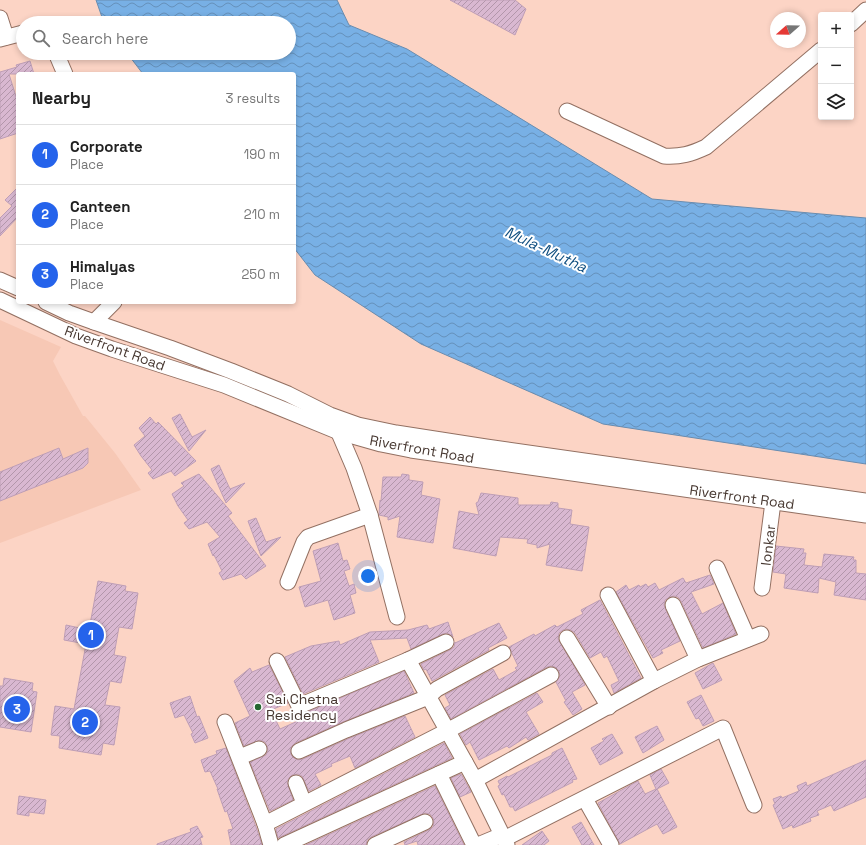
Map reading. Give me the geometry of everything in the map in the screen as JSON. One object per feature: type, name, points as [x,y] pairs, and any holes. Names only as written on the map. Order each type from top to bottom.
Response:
[{"type":"street","points":[[854,21],[866,10]]},
{"type":"street","points":[[0,18],[3,38],[16,35]]},
{"type":"street","points":[[567,111],[664,156],[677,157],[691,154],[706,147],[818,53]]},
{"type":"street","points":[[59,60],[64,72]]},
{"type":"street","points":[[0,280],[16,287]]},
{"type":"street","name":"Riverfront Road","points":[[0,300],[76,336],[224,385],[339,432],[381,444],[411,450],[866,515]]},
{"type":"street","name":"Riverfront Road","points":[[50,304],[69,313],[170,348],[288,394],[330,415],[358,425],[426,438],[866,501]]},
{"type":"street","points":[[94,322],[112,304]]},
{"type":"street","points":[[330,415],[354,468],[370,515],[397,617]]},
{"type":"street","name":"lonkar","points":[[762,588],[773,502]]},
{"type":"street","points":[[288,582],[304,542],[308,537],[370,515]]},
{"type":"street","points":[[475,780],[654,681],[698,659],[755,636],[716,568]]},
{"type":"street","points":[[608,595],[654,681]]},
{"type":"street","points":[[673,605],[698,659]]},
{"type":"street","points":[[567,638],[609,707]]},
{"type":"street","points":[[276,661],[299,706],[408,660],[446,642]]},
{"type":"street","points":[[300,751],[346,730],[428,697],[437,689],[503,653]]},
{"type":"street","points":[[408,660],[475,780],[504,840]]},
{"type":"street","points":[[265,824],[447,731],[550,676]]},
{"type":"street","points":[[225,722],[240,757],[265,824],[271,845]]},
{"type":"street","points":[[478,845],[504,840],[723,728],[754,805]]},
{"type":"street","points":[[240,757],[259,749]]},
{"type":"street","points":[[284,845],[465,762]]},
{"type":"street","points":[[439,774],[474,845]]},
{"type":"street","points":[[296,784],[304,803]]},
{"type":"street","points":[[585,798],[611,845]]},
{"type":"street","points":[[375,845],[425,822]]},
{"type":"shaded area","points":[[0,320],[61,347],[53,361],[60,375],[83,416],[85,416],[115,453],[141,490],[0,543]]},
{"type":"water","name":"Mula-Mutha","points":[[96,0],[337,0],[349,25],[407,49],[652,199],[866,218],[866,464],[603,424],[421,344],[315,275],[296,251],[296,72],[141,72],[132,60],[296,60],[296,16],[102,16]]},
{"type":"building","points":[[450,0],[515,0],[526,9],[515,35]]},
{"type":"building","points":[[30,61],[33,72],[16,72],[16,74],[9,74],[16,97],[16,134],[0,139],[0,72],[17,67],[16,65]]},
{"type":"building","points":[[16,189],[16,219],[0,236],[0,218],[12,206],[5,200]]},
{"type":"building","points":[[180,414],[192,437],[206,430],[189,451],[172,418]]},
{"type":"building","points":[[150,417],[156,424],[158,422],[196,461],[175,476],[171,471],[153,479],[148,473],[152,470],[134,445],[145,436],[139,428]]},
{"type":"building","points":[[59,448],[63,459],[88,448],[88,463],[83,468],[0,501],[0,472]]},
{"type":"building","points":[[219,465],[230,489],[245,483],[226,503],[211,469]]},
{"type":"building","points":[[199,474],[232,513],[228,516],[266,566],[246,579],[241,574],[223,580],[219,573],[222,571],[208,544],[220,537],[207,522],[189,529],[184,523],[188,520],[172,494],[184,486],[181,483]]},
{"type":"building","points":[[402,474],[409,475],[409,480],[423,482],[421,495],[440,499],[433,543],[397,537],[400,516],[388,520],[388,517],[379,515],[383,477],[401,477]]},
{"type":"building","points":[[481,493],[518,498],[518,505],[550,505],[551,502],[558,503],[558,508],[572,510],[570,524],[589,527],[582,571],[546,565],[550,544],[537,548],[537,545],[527,543],[528,539],[500,537],[496,556],[453,548],[459,511],[479,515],[476,503],[478,502]]},
{"type":"building","points":[[256,518],[266,542],[281,537],[261,556],[248,521]]},
{"type":"building","points":[[338,543],[343,561],[347,560],[350,569],[344,571],[349,586],[354,584],[356,593],[350,595],[355,613],[334,620],[328,600],[305,607],[299,587],[321,581],[313,551]]},
{"type":"building","points":[[776,546],[804,549],[803,553],[806,553],[804,565],[822,567],[824,554],[854,557],[853,560],[856,560],[856,573],[866,574],[866,600],[834,595],[836,582],[819,578],[818,593],[784,588],[786,574],[773,572]]},
{"type":"building","points":[[710,575],[714,584],[691,592],[702,614],[723,603],[736,634],[703,648],[681,601],[678,597],[670,597],[665,600],[664,605],[680,641],[661,650],[663,653],[653,658],[616,592],[626,585],[629,590],[639,585],[640,587],[646,584],[648,587],[655,583],[659,590],[683,578],[686,583]]},
{"type":"building","points":[[98,581],[126,586],[125,591],[138,593],[132,629],[119,627],[114,655],[126,657],[121,683],[110,681],[105,705],[120,707],[114,745],[103,743],[101,755],[59,748],[60,736],[51,735],[55,706],[74,709],[86,644],[64,640],[66,625],[89,630]]},
{"type":"building","points":[[600,600],[641,678],[614,693],[611,685],[619,681],[607,656],[604,658],[601,652],[590,658],[575,633],[566,629],[559,633],[558,639],[585,685],[572,692],[582,709],[573,715],[564,702],[566,701],[556,682],[560,676],[559,671],[555,667],[551,666],[451,719],[445,708],[450,705],[445,695],[493,669],[499,680],[517,670],[515,668],[518,666],[509,647],[534,634],[535,636],[555,625],[557,627],[583,614],[581,610]]},
{"type":"building","points":[[448,622],[453,637],[447,633],[443,634],[411,649],[407,638],[370,640],[379,662],[303,694],[285,657],[311,646],[339,641],[340,645],[370,632],[408,630],[427,625],[429,629]]},
{"type":"building","points":[[499,623],[507,638],[488,648],[489,650],[432,681],[426,669],[424,670],[421,664],[450,650],[454,647],[455,642]]},
{"type":"building","points":[[713,663],[722,680],[703,689],[695,673]]},
{"type":"building","points":[[269,665],[288,703],[271,710],[280,729],[309,716],[307,712],[404,671],[414,693],[295,743],[290,750],[291,755],[298,760],[405,716],[415,737],[355,768],[350,756],[331,764],[332,766],[315,774],[321,785],[309,791],[302,776],[298,774],[292,775],[287,782],[293,800],[270,811],[250,762],[266,755],[268,750],[267,746],[265,742],[260,740],[244,746],[235,723],[250,716],[234,681],[250,668],[252,672]]},
{"type":"building","points":[[4,678],[33,683],[32,691],[37,692],[31,732],[0,727],[0,686],[3,686]]},
{"type":"building","points":[[537,693],[543,702],[526,712],[539,734],[528,740],[526,737],[509,748],[507,746],[479,760],[470,742],[466,745],[460,734]]},
{"type":"building","points":[[701,695],[714,721],[703,726],[699,718],[696,719],[687,702]]},
{"type":"building","points":[[190,696],[197,717],[199,716],[208,738],[195,743],[191,734],[193,733],[184,715],[175,718],[170,703]]},
{"type":"building","points":[[657,726],[664,740],[643,753],[635,737]]},
{"type":"building","points":[[612,734],[623,753],[600,765],[591,748],[604,741],[602,739]]},
{"type":"building","points":[[444,743],[452,758],[278,838],[276,829]]},
{"type":"building","points":[[226,748],[262,845],[231,845],[228,830],[233,829],[227,811],[225,812],[218,789],[210,771],[205,772],[201,760],[217,754],[216,751]]},
{"type":"building","points":[[562,748],[577,779],[572,780],[573,782],[515,811],[513,807],[510,807],[504,794],[502,795],[498,786],[500,785],[498,781],[552,755],[552,753]]},
{"type":"building","points":[[866,760],[866,797],[834,811],[831,805],[817,811],[819,815],[810,818],[811,821],[793,828],[792,825],[783,829],[773,805],[775,804],[773,799],[781,796],[782,798],[799,791],[797,786],[806,782],[807,786]]},
{"type":"building","points":[[661,769],[669,783],[657,789],[677,827],[663,834],[657,824],[620,844],[598,803],[638,781],[645,794],[656,789],[650,775]]},
{"type":"building","points":[[461,774],[471,792],[460,797],[451,778]]},
{"type":"building","points":[[435,786],[464,845],[418,845],[417,841],[405,845],[404,842],[433,827],[433,818],[430,814],[425,813],[371,837],[367,840],[366,845],[306,845]]},
{"type":"building","points":[[19,796],[46,800],[44,814],[29,812],[29,816],[17,814]]},
{"type":"building","points":[[581,822],[594,845],[582,845],[572,827]]},
{"type":"building","points":[[197,826],[203,837],[200,838],[202,845],[157,845],[191,832],[190,829]]},
{"type":"building","points":[[542,831],[549,841],[544,845],[522,845]]},
{"type":"place","name":"Corporate","points":[[91,635]]},
{"type":"place","name":"Sai Chetna Residency","points":[[258,707]]},
{"type":"place","name":"Himalyas","points":[[17,709]]},
{"type":"place","name":"Canteen","points":[[85,722]]}]
